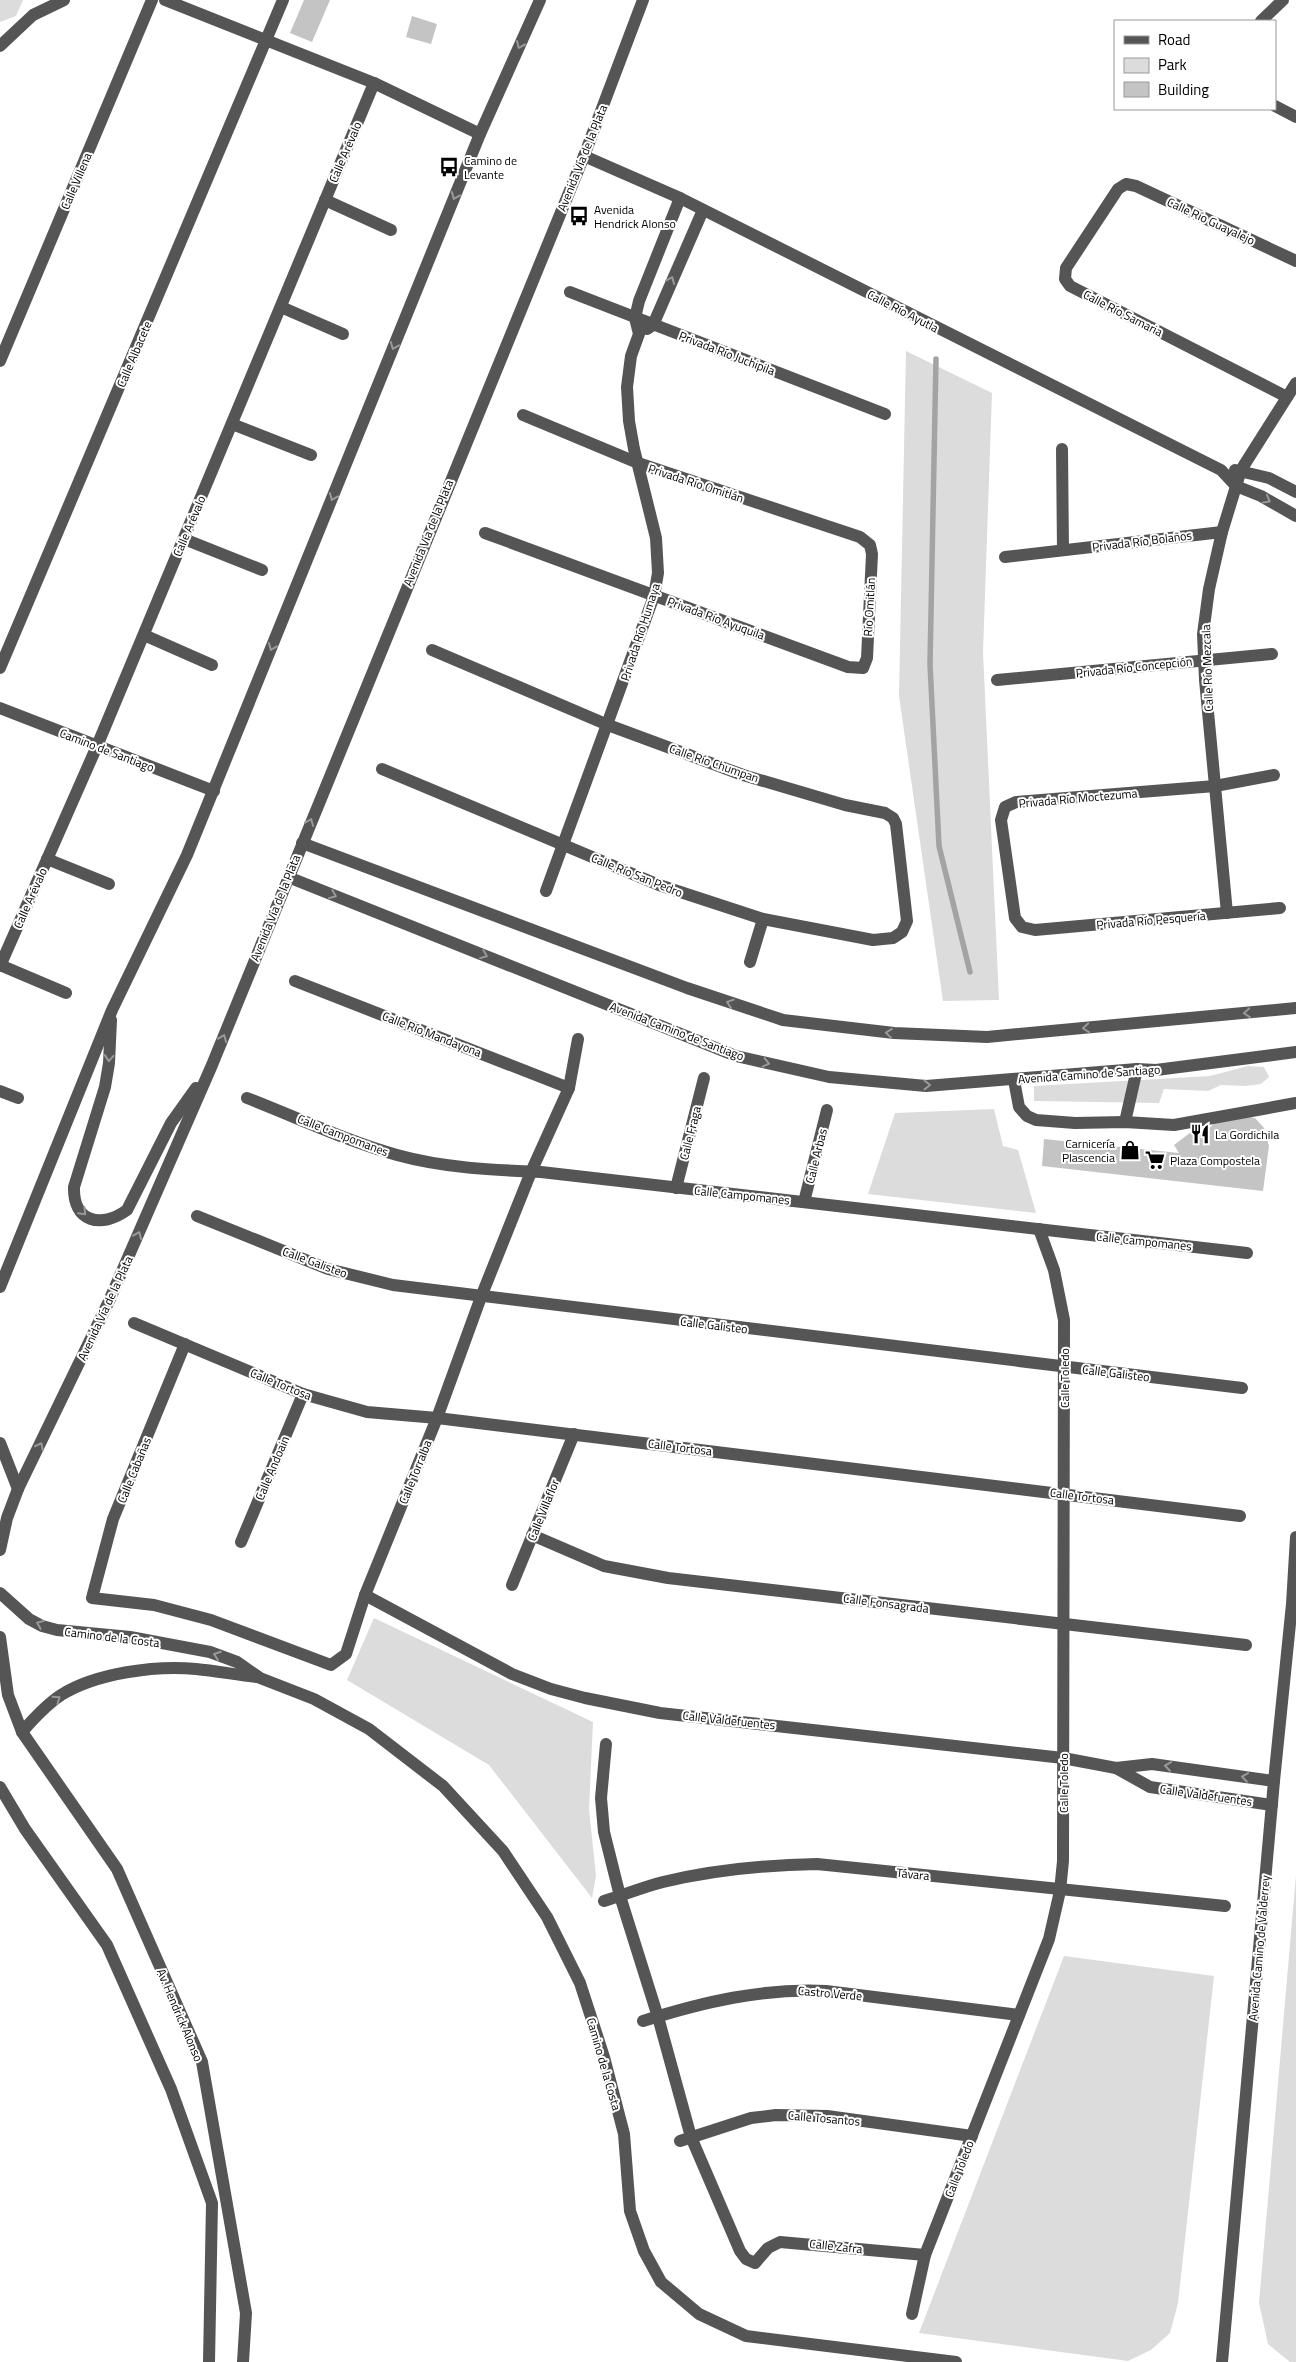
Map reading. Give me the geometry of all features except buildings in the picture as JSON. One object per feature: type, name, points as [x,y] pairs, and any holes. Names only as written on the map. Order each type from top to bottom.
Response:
[{"type":"street","points":[[0,46],[33,15],[64,0]]},
{"type":"street","name":"Calle Villena","points":[[0,361],[152,0]]},
{"type":"street","points":[[165,0],[374,83],[480,134]]},
{"type":"street","name":"Calle Albacete","points":[[0,668],[283,0]]},
{"type":"street","name":"Avenida Vía de la Plata","points":[[0,1287],[3,1273],[112,1010],[188,855],[480,134],[540,0]]},
{"type":"street","name":"Avenida Vía de la Plata","points":[[0,1550],[7,1518],[18,1489],[109,1301],[212,1065],[584,156],[643,0]]},
{"type":"street","points":[[1262,20],[1283,0]]},
{"type":"street","name":"Calle Arévalo","points":[[0,966],[97,746],[374,83]]},
{"type":"street","points":[[1276,107],[1296,117]]},
{"type":"street","name":"Calle Río Ayutla","points":[[584,156],[680,198],[1221,470],[1236,486],[1260,496],[1296,516]]},
{"type":"street","name":"Calle Río Guayalejo","points":[[1126,184],[1136,186],[1296,261]]},
{"type":"street","name":"Calle Río Samaria","points":[[1126,184],[1118,189],[1066,268],[1064,279],[1070,286],[1287,397]]},
{"type":"street","points":[[680,198],[667,227],[635,318],[639,334],[653,325],[703,210]]},
{"type":"street","points":[[325,200],[391,230]]},
{"type":"street","name":"Privada Río Juchipila","points":[[570,292],[885,414]]},
{"type":"street","points":[[281,307],[343,334]]},
{"type":"street","name":"Privada Río Humaya","points":[[546,891],[654,596],[658,573],[656,538],[629,421],[627,386],[631,356],[639,334]]},
{"type":"street","name":"Calle Río Mezcala","points":[[1228,913],[1215,786],[1203,634],[1209,589],[1222,532],[1236,486],[1242,470],[1296,383]]},
{"type":"street","name":"Privada Río Omitlán","points":[[523,416],[638,463],[860,538],[870,545]]},
{"type":"street","points":[[232,424],[310,455]]},
{"type":"street","points":[[1062,449],[1062,550]]},
{"type":"street","name":"Calle Río Ayutla","points":[[1221,470],[1242,470],[1269,478],[1296,492]]},
{"type":"street","name":"Privada Río Bolaños","points":[[1005,556],[1222,532]]},
{"type":"street","name":"Privada Río Ayuquila","points":[[485,533],[848,667],[863,668]]},
{"type":"street","points":[[184,539],[262,570]]},
{"type":"street","name":"Río Omitlán","points":[[863,668],[867,658],[872,554],[870,545]]},
{"type":"street","points":[[144,635],[212,665]]},
{"type":"street","name":"Calle Río Chumpan","points":[[432,650],[608,725],[743,774],[845,805],[884,813],[893,818],[896,824],[907,921],[902,932]]},
{"type":"street","name":"Privada Río Concepción","points":[[997,680],[1272,654]]},
{"type":"street","name":"Camino de Santiago","points":[[0,708],[214,791]]},
{"type":"street","name":"Calle Río San Pedro","points":[[382,768],[659,885],[763,919],[873,940],[893,938],[902,932]]},
{"type":"street","name":"Privada Río Moctezuma","points":[[1022,927],[1015,918],[1001,820],[1004,807],[1016,802],[1215,786],[1274,775]]},
{"type":"street","points":[[302,843],[687,988],[783,1020],[894,1034],[987,1037],[1296,1008]]},
{"type":"street","points":[[47,859],[109,884]]},
{"type":"street","name":"Avenida Camino de Santiago","points":[[288,877],[736,1056],[829,1077],[926,1086],[1137,1069],[1156,1070],[1296,1052]]},
{"type":"street","name":"Privada Río Pesquería","points":[[1022,927],[1035,930],[1280,908]]},
{"type":"street","points":[[750,962],[763,919]]},
{"type":"street","points":[[0,966],[66,993]]},
{"type":"street","name":"Calle Río Mandayona","points":[[295,981],[568,1088]]},
{"type":"street","name":"Avenida Vía de la Plata","points":[[112,1010],[109,1062],[105,1086],[74,1187],[74,1200],[80,1212],[90,1220],[105,1221],[116,1218],[127,1210],[171,1123],[212,1065]]},
{"type":"street","name":"Calle Torralba","points":[[92,1598],[154,1605],[211,1620],[331,1665],[346,1654],[365,1595],[437,1418],[481,1297],[531,1172],[568,1088],[578,1039]]},
{"type":"street","points":[[1125,1122],[1137,1069]]},
{"type":"street","name":"Calle Fraga","points":[[676,1188],[704,1078]]},
{"type":"street","points":[[1014,1080],[1019,1107],[1026,1116],[1036,1120],[1075,1123],[1125,1122],[1174,1124],[1296,1103]]},
{"type":"street","points":[[0,1091],[18,1098]]},
{"type":"street","name":"Calle Campomanes","points":[[246,1098],[397,1155],[478,1169],[531,1172],[1247,1253]]},
{"type":"street","name":"Calle Arbas","points":[[804,1202],[828,1110]]},
{"type":"street","name":"Calle Galisteo","points":[[196,1216],[328,1269],[364,1280],[427,1291],[1242,1388]]},
{"type":"street","name":"Calle Toledo","points":[[912,2314],[925,2255],[1049,1939],[1060,1889],[1063,1861],[1064,1320],[1061,1297],[1048,1246],[1040,1229]]},
{"type":"street","name":"Calle Tortosa","points":[[134,1323],[303,1394],[367,1412],[574,1434],[1240,1516]]},
{"type":"street","name":"Calle Cabañas","points":[[92,1598],[113,1519],[185,1344]]},
{"type":"street","name":"Calle Andoain","points":[[241,1542],[303,1394]]},
{"type":"street","name":"Calle Villaflor","points":[[512,1585],[574,1434]]},
{"type":"street","points":[[0,1443],[18,1489]]},
{"type":"street","name":"Calle Fonsagrada","points":[[532,1535],[604,1566],[659,1577],[1246,1645]]},
{"type":"street","name":"Avenida Camino de Valderrey","points":[[1224,2361],[1274,1781],[1294,1604],[1296,1537]]},
{"type":"street","name":"Camino de la Costa","points":[[0,1593],[29,1619],[42,1626],[58,1630],[130,1636],[210,1652],[237,1662],[260,1678]]},
{"type":"street","name":"Calle Valdefuentes","points":[[365,1595],[512,1674],[551,1689],[585,1698],[660,1713],[1063,1758],[1116,1768],[1152,1764],[1274,1781]]},
{"type":"street","points":[[0,1637],[8,1695],[22,1732]]},
{"type":"street","name":"Camino de la Costa","points":[[22,1732],[34,1717],[63,1694],[90,1682],[121,1673],[195,1669],[260,1678],[314,1699],[369,1729],[442,1786],[503,1851],[547,1917],[580,1983],[604,2057],[624,2134],[630,2211],[644,2251],[662,2282],[699,2314],[746,2336],[956,2362]]},
{"type":"street","name":"Av. Hendrick Alonso","points":[[22,1732],[116,1869],[202,2062],[246,2313],[243,2362]]},
{"type":"street","points":[[606,1744],[602,1806],[604,1832],[620,1896],[658,2017],[686,2139]]},
{"type":"street","name":"Calle Valdefuentes","points":[[1116,1768],[1150,1788],[1272,1805]]},
{"type":"street","points":[[0,1787],[25,1829],[107,1945],[171,2089],[212,2202],[209,2362]]},
{"type":"street","name":"Távara","points":[[604,1901],[662,1883],[714,1872],[772,1865],[817,1864],[1225,1906]]},
{"type":"street","name":"Castro Verde","points":[[643,2022],[721,1999],[794,1990],[826,1991],[1019,2015]]},
{"type":"street","name":"Calle Tosantos","points":[[686,2139],[751,2118],[776,2115],[827,2116],[972,2136]]},
{"type":"street","name":"Calle Zafra","points":[[686,2139],[740,2252],[746,2259],[755,2263],[768,2248],[780,2242],[925,2255]]},
{"type":"green space","points":[[0,0],[23,0],[16,16],[0,22]]},
{"type":"green space","points":[[906,351],[992,393],[983,652],[999,1000],[943,1001],[899,696]]},
{"type":"green space","points":[[1248,1066],[1264,1067],[1269,1077],[1261,1084],[1245,1086],[1221,1085],[1208,1091],[1164,1089],[1159,1103],[1034,1101],[1034,1086],[1210,1076]]},
{"type":"green space","points":[[994,1109],[1003,1146],[1018,1150],[1036,1213],[868,1194],[895,1113]]},
{"type":"green space","points":[[374,1618],[593,1722],[589,1809],[596,1876],[592,1898],[489,1765],[347,1680]]},
{"type":"green space","points":[[1296,1875],[1296,2362],[1290,2362],[1268,2344],[1259,2303]]},
{"type":"green space","points":[[1064,1956],[1214,1976],[1178,2303],[1170,2333],[1151,2350],[1128,2361],[919,2333]]},
{"type":"waterway","points":[[936,359],[930,664],[939,846],[970,972]]},
{"type":"place","name":"Camino de Levante","points":[[449,167]]},
{"type":"place","name":"Avenida Hendrick Alonso","points":[[579,216]]},
{"type":"place","name":"La Gordichila","points":[[1200,1134]]},
{"type":"place","name":"Carnicería Plascencia","points":[[1130,1150]]},
{"type":"place","name":"Plaza Compostela","points":[[1155,1160]]}]
